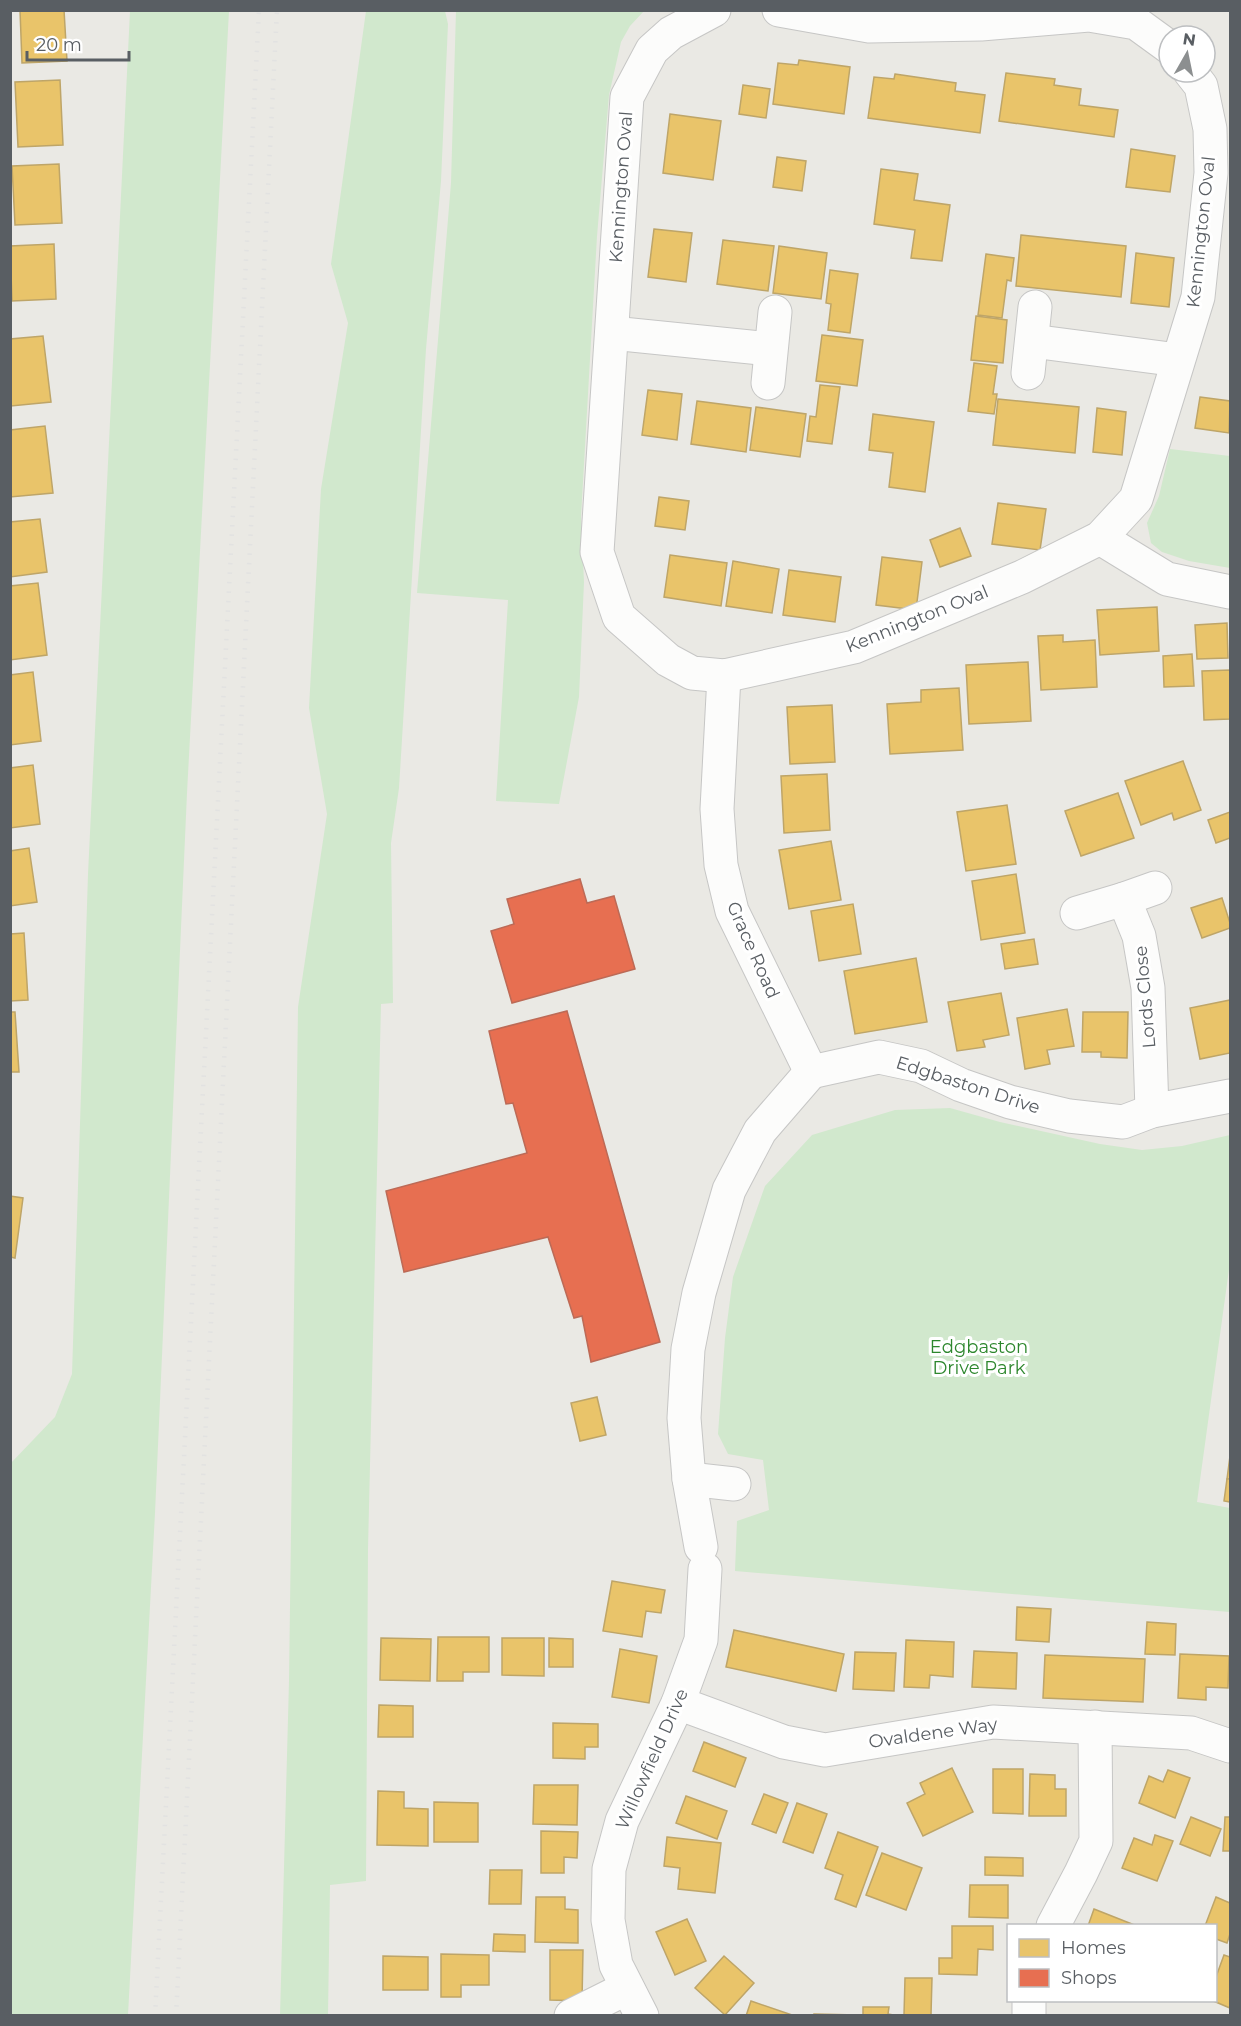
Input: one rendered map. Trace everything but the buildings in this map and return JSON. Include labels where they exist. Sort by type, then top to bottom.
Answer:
[{"type":"street","name":"Kennington Oval","points":[[714,10],[671,33],[652,50],[627,97],[597,552],[618,617],[668,660],[692,673],[724,676],[854,647],[1022,577],[1100,538],[1136,499],[1198,297],[1221,173],[1199,84]]},
{"type":"street","points":[[778,10],[869,26],[981,24],[1089,15],[1137,23],[1157,37]]},
{"type":"street","points":[[1028,373],[1035,307]]},
{"type":"street","points":[[768,383],[775,312]]},
{"type":"street","points":[[612,333],[771,349]]},
{"type":"street","points":[[1032,341],[1178,360]]},
{"type":"street","points":[[1100,538],[1167,579],[1230,592]]},
{"type":"street","name":"Grace Road","points":[[724,676],[717,809],[721,865],[732,911],[811,1072]]},
{"type":"street","points":[[1077,913],[1155,888]]},
{"type":"street","name":"Lords Close","points":[[1124,899],[1139,936],[1148,987],[1152,1111]]},
{"type":"street","name":"Edgbaston Drive","points":[[811,1072],[879,1057],[921,1066],[961,1085],[1010,1102],[1069,1116],[1123,1122],[1152,1111],[1230,1096]]},
{"type":"street","name":"Willowfield Drive","points":[[635,2002],[616,1965],[608,1920],[609,1869],[622,1821],[678,1703],[701,1640],[703,1558],[689,1479],[684,1418],[688,1349],[699,1293],[729,1190],[760,1131],[811,1072]]},
{"type":"street","points":[[689,1479],[734,1484]]},
{"type":"street","name":"Ovaldene Way","points":[[678,1703],[784,1742],[825,1749],[993,1722],[1191,1733],[1230,1746]]},
{"type":"street","points":[[1054,1924],[1096,1841],[1095,1727]]},
{"type":"street","points":[[571,2016],[635,2002]]},
{"type":"green space","points":[[130,11],[229,11],[187,793],[155,1513],[128,2015],[11,2015],[11,1463],[55,1417],[72,1374],[88,874]]},
{"type":"green space","points":[[366,11],[445,11],[448,24],[441,181],[426,349],[399,788],[391,843],[393,1003],[381,1004],[368,1549],[366,1881],[330,1885],[328,2015],[280,2016],[289,1681],[298,1007],[327,814],[309,708],[321,489],[348,323],[331,264]]},
{"type":"green space","points":[[456,11],[644,11],[630,26],[621,42],[609,95],[597,236],[581,517],[584,582],[579,697],[559,804],[496,801],[508,600],[417,593],[451,183]]},
{"type":"green space","points":[[1170,449],[1230,456],[1230,568],[1189,561],[1162,552],[1151,543],[1147,523],[1159,496]]},
{"type":"green space","name":"Edgbaston Drive Park","points":[[950,1108],[1000,1122],[1100,1144],[1142,1150],[1182,1146],[1230,1135],[1230,1262],[1197,1502],[1230,1508],[1230,1612],[735,1571],[737,1521],[769,1510],[763,1460],[728,1454],[718,1434],[725,1338],[733,1277],[765,1186],[812,1135],[895,1110]]},
{"type":"railway","points":[[155,2016],[259,10]]},
{"type":"railway","points":[[176,2016],[277,10]]}]
